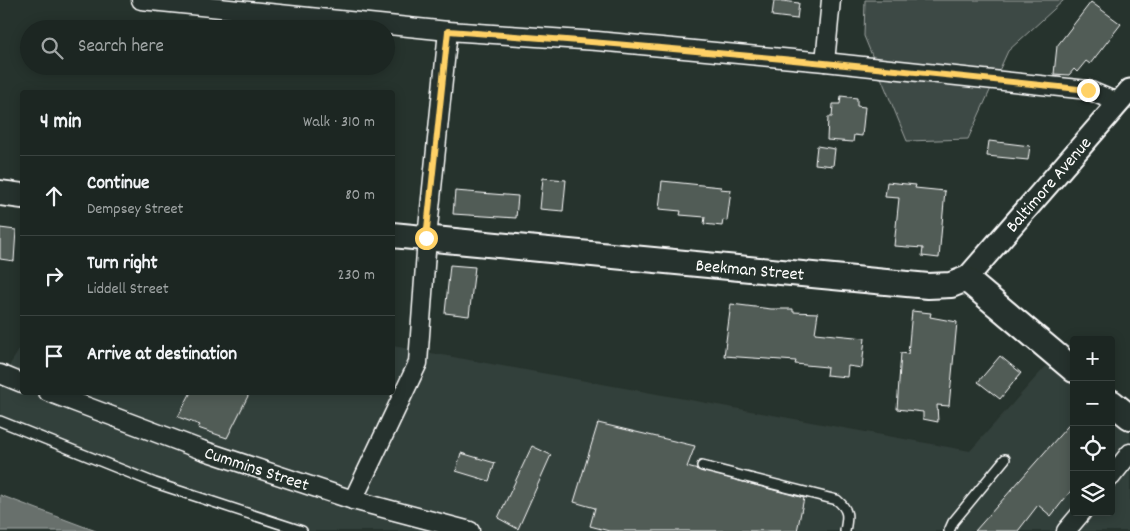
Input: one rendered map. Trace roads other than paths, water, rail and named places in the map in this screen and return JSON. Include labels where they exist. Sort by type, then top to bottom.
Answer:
[{"type":"main road","points":[[0,193],[20,196]]},
{"type":"main road","name":"Beekman Street","points":[[395,235],[928,286],[951,285],[966,279]]},
{"type":"main road","points":[[966,279],[1070,367]]},
{"type":"main road","points":[[1115,405],[1130,417]]},
{"type":"street","points":[[141,0],[339,20]]},
{"type":"street","points":[[825,62],[831,0]]},
{"type":"street","points":[[395,26],[825,62],[1088,90],[1125,96]]},
{"type":"street","points":[[353,500],[418,362],[426,238],[448,31]]},
{"type":"street","name":"Baltimore Avenue","points":[[966,279],[1125,96]]},
{"type":"street","points":[[0,374],[20,382]]},
{"type":"street","name":"Cummins Street","points":[[56,395],[202,450],[353,500],[470,531]]},
{"type":"street","points":[[1115,471],[1130,453]]},
{"type":"street","points":[[1066,531],[1079,516]]},
{"type":"lane","points":[[0,421],[155,482],[302,531]]},
{"type":"lane","points":[[949,531],[953,522],[1005,458]]},
{"type":"lane","points":[[702,466],[837,500],[845,506],[848,515],[845,531]]}]
